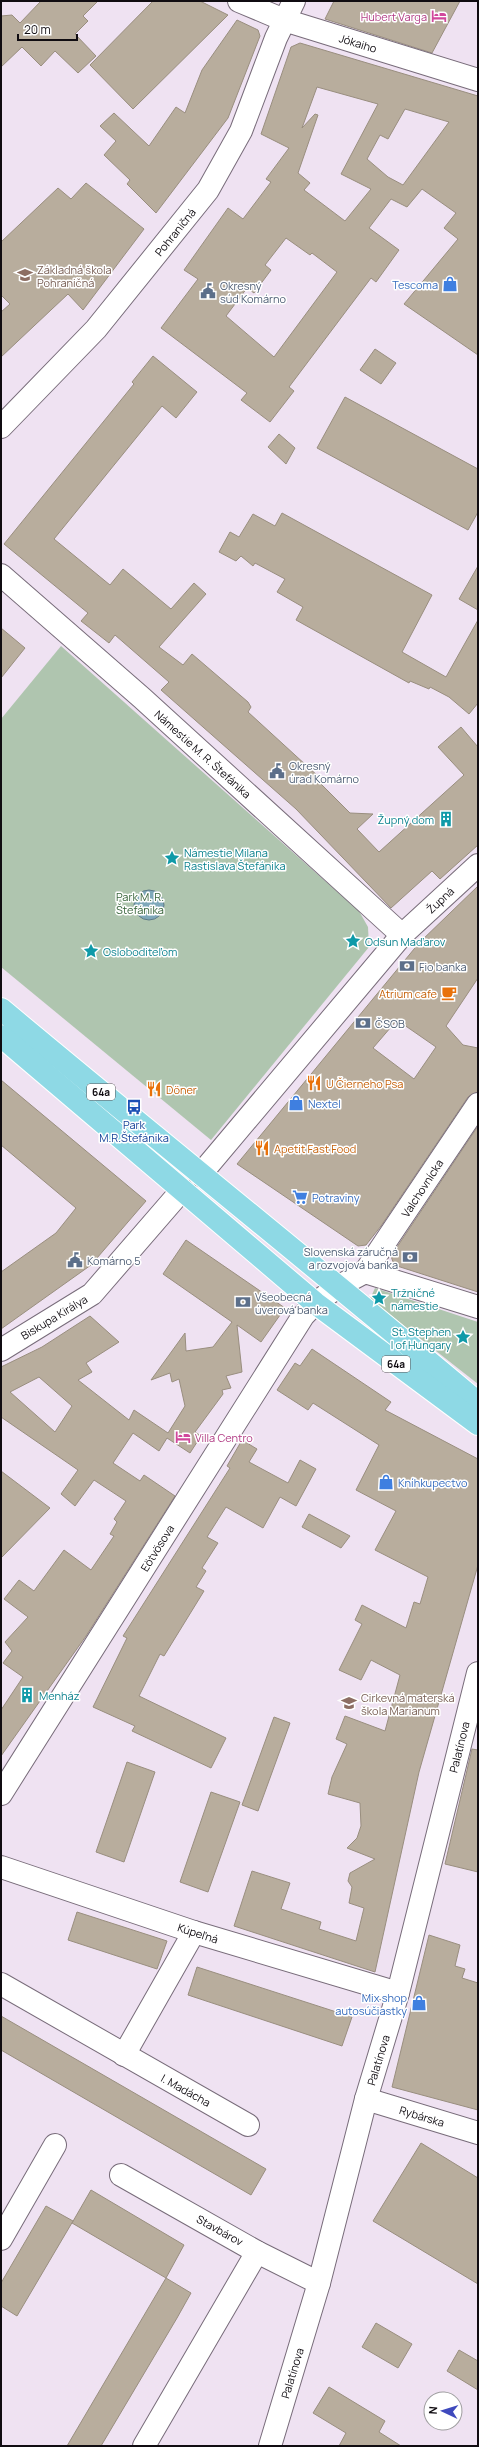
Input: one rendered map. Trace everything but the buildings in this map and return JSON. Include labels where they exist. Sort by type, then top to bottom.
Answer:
[{"type":"main road","name":"64a","points":[[1,1009],[200,1175],[339,1286],[478,1403]]},
{"type":"main road","name":"64a","points":[[1,1036],[315,1303],[478,1424]]},
{"type":"main road","points":[[182,1190],[200,1175]]},
{"type":"street","name":"Jókaiho","points":[[239,1],[284,20],[478,80]]},
{"type":"street","name":"Pohraničná","points":[[1,427],[96,329],[208,190],[241,131],[284,20],[294,1]]},
{"type":"street","name":"Námestie M. R. Štefánika","points":[[1,575],[142,698],[402,935]]},
{"type":"street","name":"Župná","points":[[200,1175],[402,935],[478,865]]},
{"type":"street","name":"Valchovnícka","points":[[365,1272],[478,1104]]},
{"type":"street","name":"Biskupa Királya","points":[[1,1350],[92,1294],[182,1190]]},
{"type":"street","points":[[339,1286],[365,1272],[478,1307]]},
{"type":"street","name":"Eötvösova","points":[[1,1794],[303,1316],[315,1303],[339,1286]]},
{"type":"street","name":"Palatínova","points":[[270,2446],[319,2283],[366,2099],[398,1993],[478,1673]]},
{"type":"street","name":"Kúpeľná","points":[[1,1867],[194,1932],[398,1993]]},
{"type":"street","points":[[124,2055],[194,1932]]},
{"type":"street","name":"I. Madácha","points":[[1,1984],[248,2125]]},
{"type":"street","name":"Rybárska","points":[[366,2099],[478,2133]]},
{"type":"street","points":[[1,2239],[55,2145]]},
{"type":"street","name":"Stavbárov","points":[[121,2175],[257,2252],[319,2283]]},
{"type":"street","points":[[144,2446],[257,2252]]},
{"type":"green space","name":"Park M. R. Štefánika","points":[[61,646],[359,911],[368,927],[369,947],[211,1140],[1,967],[1,719]]},
{"type":"green space","points":[[375,1288],[478,1322],[478,1384],[370,1299]]},
{"type":"water","points":[[149,890],[160,894],[164,905],[160,916],[149,920],[138,916],[134,905],[138,894]]},
{"type":"place","name":"Hubert Varga","points":[[439,16]]},
{"type":"place","name":"Základná škola Pohraničná","points":[[25,275]]},
{"type":"place","name":"Tescoma","points":[[450,284]]},
{"type":"place","name":"Okresný súd Komárno","points":[[208,291]]},
{"type":"place","name":"Okresný úrad Komárno","points":[[277,771]]},
{"type":"place","name":"Župný dom","points":[[446,819]]},
{"type":"place","name":"Námestie Milana Rastislava Štefánika","points":[[172,858]]},
{"type":"place","name":"Odsun Maďarov","points":[[353,941]]},
{"type":"place","name":"Osloboditeľom","points":[[91,951]]},
{"type":"place","name":"Fio banka","points":[[407,966]]},
{"type":"place","name":"Atrium cafe","points":[[449,993]]},
{"type":"place","name":"ČSOB","points":[[363,1023]]},
{"type":"place","name":"U Čierneho Psa","points":[[314,1083]]},
{"type":"place","name":"Döner","points":[[154,1089]]},
{"type":"place","name":"Nextel","points":[[296,1103]]},
{"type":"place","name":"Park M.R.Štefánika","points":[[134,1107]]},
{"type":"place","name":"Apetit Fast Food","points":[[262,1148]]},
{"type":"place","name":"Potraviny","points":[[300,1197]]},
{"type":"place","name":"Slovenská záručná a rozvojová banka","points":[[410,1257]]},
{"type":"place","name":"Komárno 5","points":[[75,1260]]},
{"type":"place","name":"Tržničné námestie","points":[[379,1298]]},
{"type":"place","name":"Všeobecná úverová banka","points":[[243,1302]]},
{"type":"place","name":"St. Stephen I of Hungary","points":[[463,1337]]},
{"type":"place","name":"Villa Centro","points":[[183,1437]]},
{"type":"place","name":"Kníhkupectvo","points":[[386,1482]]},
{"type":"place","name":"Menház","points":[[27,1695]]},
{"type":"place","name":"Cirkevná materská škola Marianum","points":[[349,1703]]},
{"type":"place","name":"Mix shop autosúčiastky","points":[[419,2003]]}]
